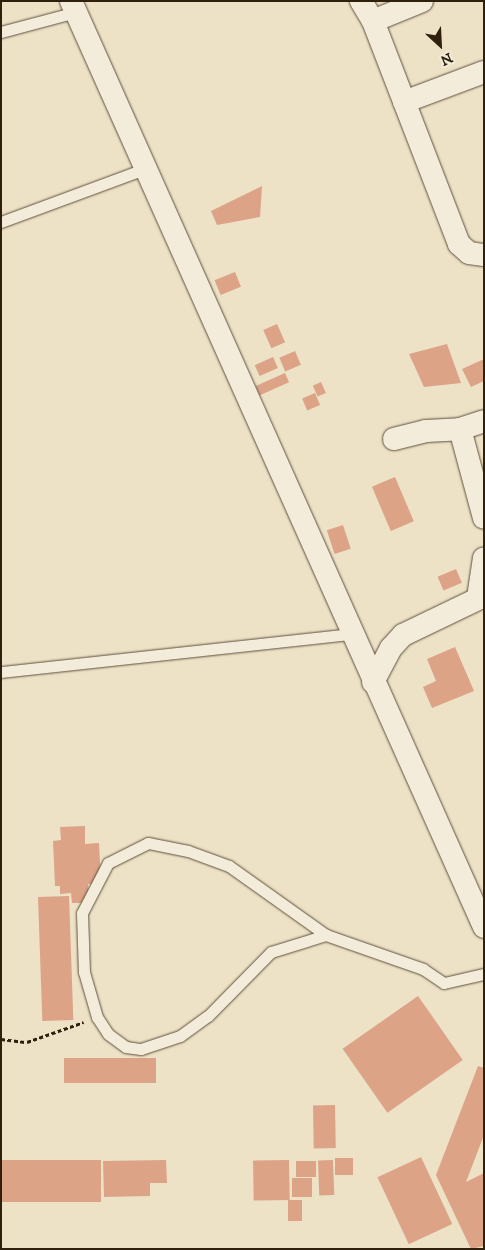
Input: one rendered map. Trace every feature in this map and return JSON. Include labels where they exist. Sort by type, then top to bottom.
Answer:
[{"type":"street","points":[[361,1],[373,21],[459,244],[469,252],[484,255]]},
{"type":"street","points":[[373,21],[422,1]]},
{"type":"street","points":[[73,6],[351,634],[484,927]]},
{"type":"street","points":[[404,102],[484,72]]},
{"type":"street","points":[[394,439],[436,430],[460,429],[484,420]]},
{"type":"street","points":[[460,429],[484,518]]},
{"type":"street","points":[[373,682],[391,648],[403,635],[481,597],[484,558]]},
{"type":"lane","points":[[1,32],[73,6]]},
{"type":"lane","points":[[2,220],[144,169]]},
{"type":"lane","points":[[1,672],[351,634]]},
{"type":"lane","points":[[326,935],[271,952],[208,1016],[159,1045],[141,1049],[126,1047],[108,1034],[97,1017],[84,972],[82,913],[108,863],[148,843],[188,851],[230,866],[326,935],[423,969],[444,983],[484,974]]},
{"type":"path","points":[[1,1039],[27,1042],[97,1017]]},
{"type":"building","points":[[262,186],[260,217],[217,225],[211,211]]},
{"type":"building","points":[[235,272],[241,287],[221,295],[215,280]]},
{"type":"building","points":[[277,324],[285,342],[271,348],[263,330]]},
{"type":"building","points":[[447,344],[461,383],[424,387],[409,354]]},
{"type":"building","points":[[295,351],[301,365],[285,371],[279,358]]},
{"type":"building","points":[[273,357],[278,368],[260,376],[255,365]]},
{"type":"building","points":[[484,359],[484,381],[471,387],[462,369]]},
{"type":"building","points":[[285,373],[289,382],[260,395],[256,386]]},
{"type":"building","points":[[321,382],[326,393],[318,397],[313,386]]},
{"type":"building","points":[[315,393],[320,405],[307,410],[302,398]]},
{"type":"building","points":[[395,477],[414,521],[391,531],[372,487]]},
{"type":"building","points":[[343,525],[351,549],[335,554],[327,530]]},
{"type":"building","points":[[456,569],[462,583],[443,591],[438,577]]},
{"type":"building","points":[[455,647],[474,691],[432,708],[423,687],[436,681],[427,659]]},
{"type":"building","points":[[85,826],[85,844],[99,843],[101,883],[88,884],[89,903],[72,903],[71,893],[60,894],[60,886],[55,886],[53,841],[61,840],[60,827]]},
{"type":"building","points":[[69,896],[73,1020],[42,1021],[38,897]]},
{"type":"building","points":[[418,996],[463,1060],[387,1113],[343,1049]]},
{"type":"building","points":[[64,1058],[156,1058],[156,1083],[64,1083]]},
{"type":"building","points":[[478,1066],[484,1068],[484,1135],[466,1182],[484,1173],[484,1246],[471,1249],[436,1175]]},
{"type":"building","points":[[313,1105],[335,1105],[336,1148],[314,1148]]},
{"type":"building","points":[[421,1157],[452,1224],[409,1244],[377,1177]]},
{"type":"building","points":[[335,1158],[353,1158],[353,1175],[335,1175]]},
{"type":"building","points":[[1,1160],[101,1160],[101,1202],[1,1202]]},
{"type":"building","points":[[166,1160],[167,1183],[150,1183],[150,1196],[104,1197],[103,1161]]},
{"type":"building","points":[[289,1160],[290,1200],[254,1201],[253,1161]]},
{"type":"building","points":[[333,1160],[334,1195],[319,1196],[318,1161]]},
{"type":"building","points":[[296,1161],[316,1161],[316,1177],[296,1177]]},
{"type":"building","points":[[292,1178],[312,1178],[312,1197],[292,1197]]},
{"type":"building","points":[[288,1200],[302,1200],[302,1221],[288,1221]]}]
